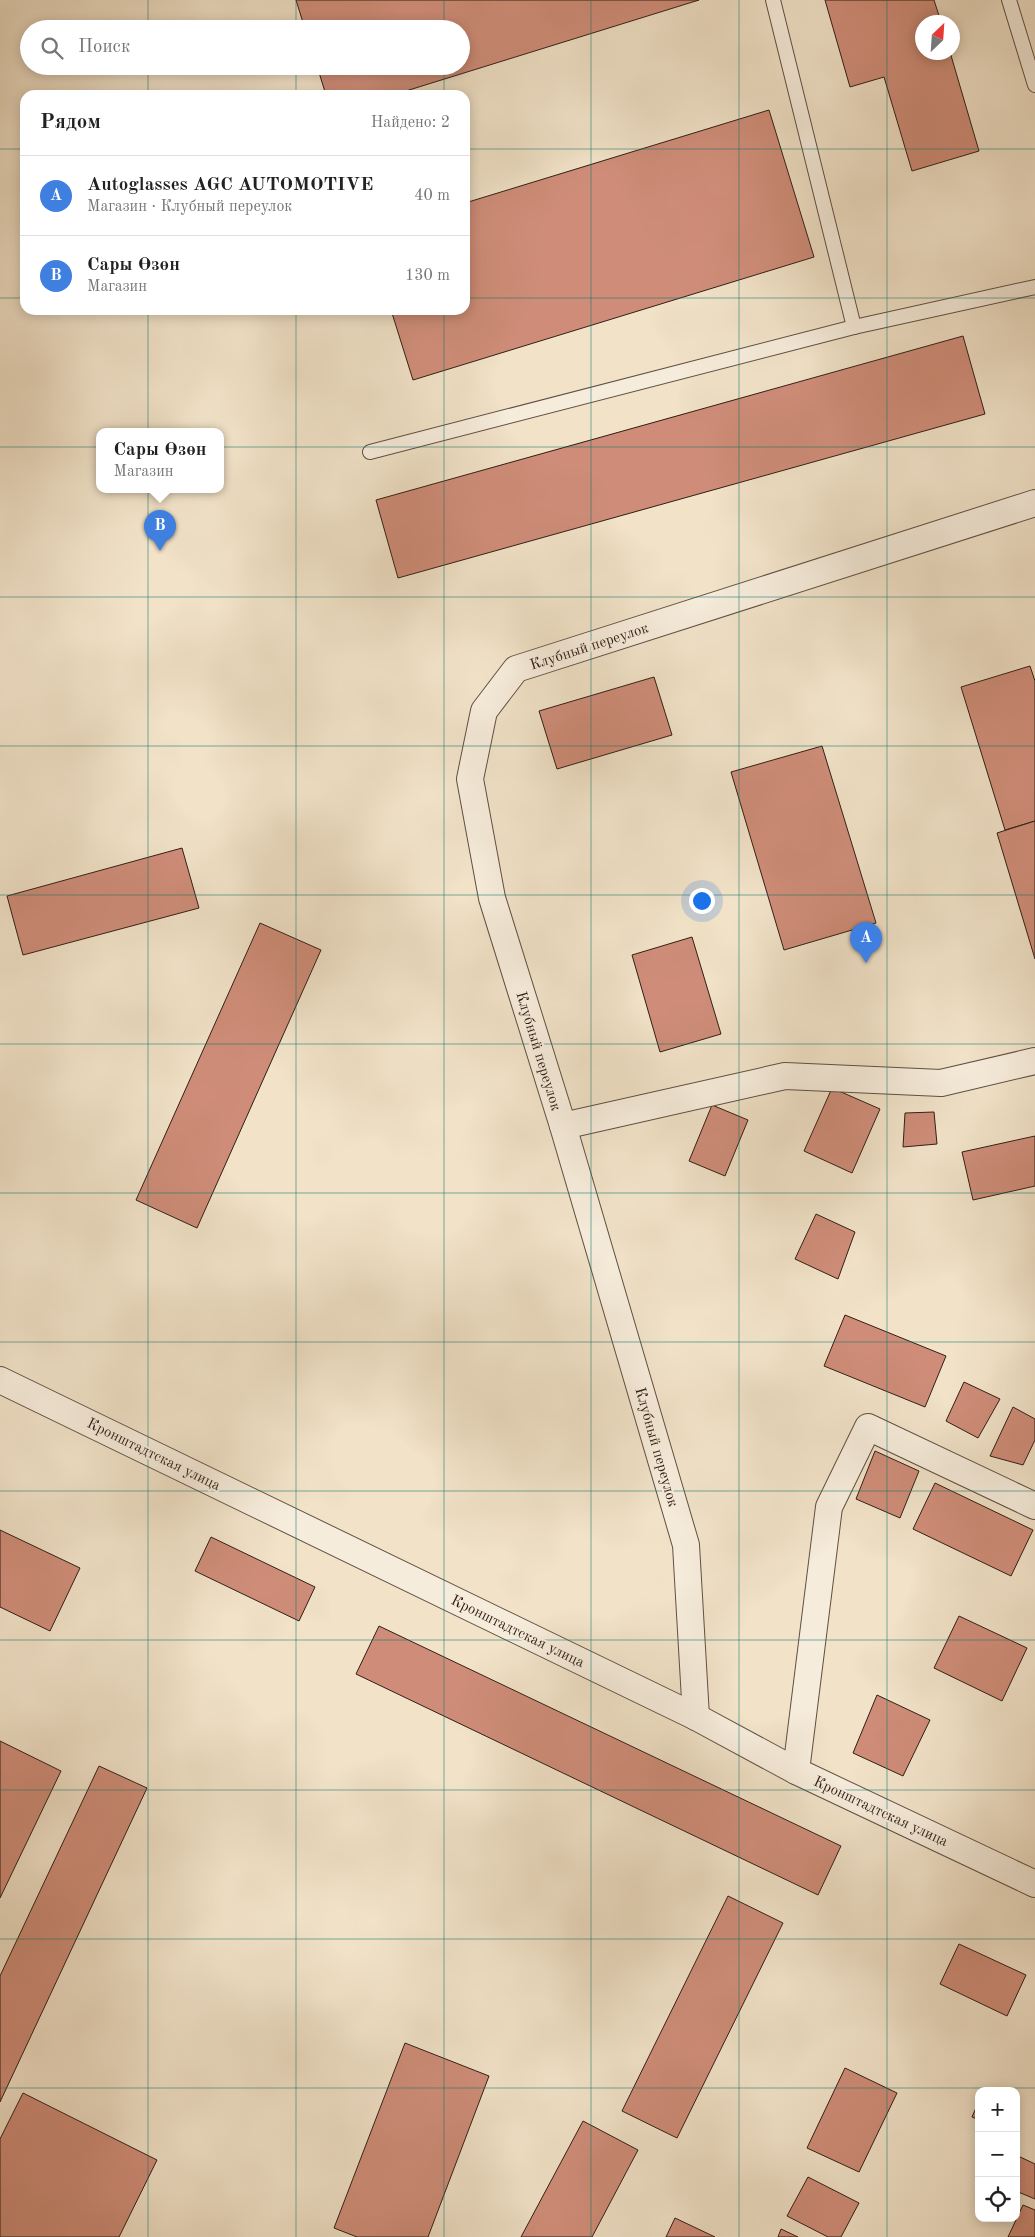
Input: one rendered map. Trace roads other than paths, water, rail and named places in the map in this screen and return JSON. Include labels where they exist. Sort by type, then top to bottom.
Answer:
[{"type":"street","name":"Клубный переулок","points":[[696,1718],[686,1545],[562,1126],[492,898],[470,779],[484,711],[516,669],[1035,503]]},
{"type":"street","name":"Клубный переулок","points":[[562,1126],[785,1076],[940,1084],[1035,1062]]},
{"type":"street","name":"Кронштадтская улица","points":[[0,1380],[696,1718],[796,1771],[1035,1884]]},
{"type":"street","points":[[796,1771],[829,1507],[868,1427],[1035,1506]]},
{"type":"lane","points":[[773,0],[854,326]]},
{"type":"lane","points":[[1009,0],[1035,85]]},
{"type":"lane","points":[[370,452],[854,326],[1035,287]]},
{"type":"place","name":"Сары Өзөн","points":[[160,551]]},
{"type":"place","name":"Autoglasses AGC AUTOMOTIVE","points":[[866,963]]}]
